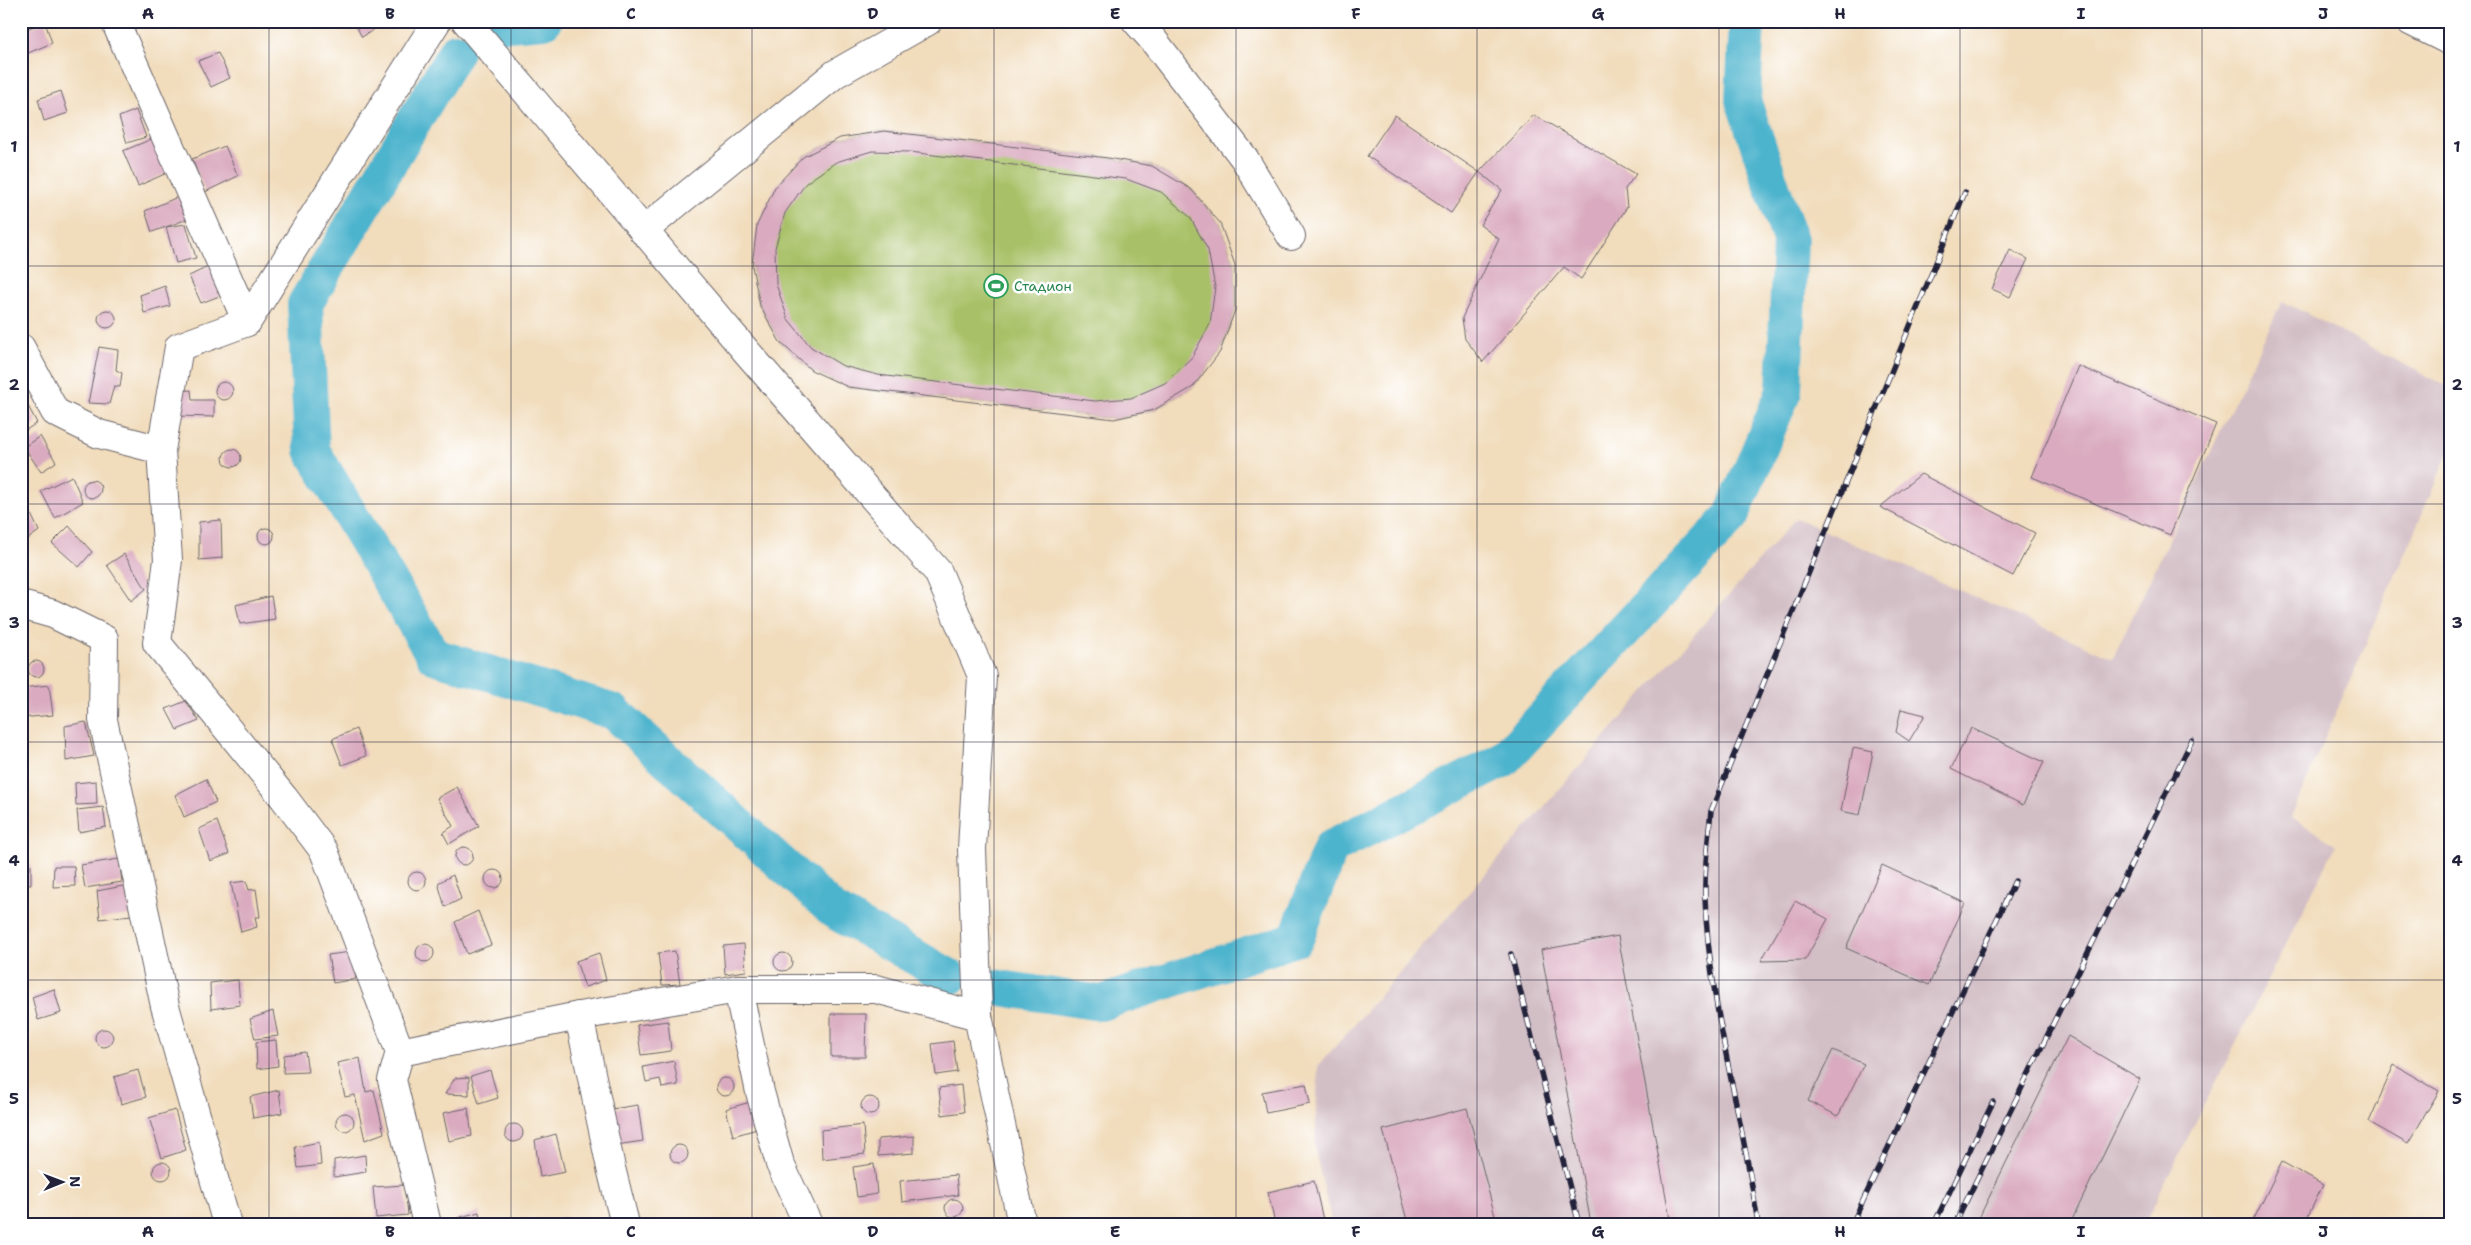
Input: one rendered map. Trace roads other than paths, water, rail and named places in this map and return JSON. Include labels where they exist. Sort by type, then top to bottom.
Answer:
[{"type":"street","points":[[115,21],[247,322]]},
{"type":"street","points":[[427,1224],[392,1080],[400,1052],[324,851],[284,798],[158,642],[168,560],[161,450],[180,347],[247,322],[437,21]]},
{"type":"street","points":[[466,21],[643,232],[938,572],[982,676],[972,849],[978,1016],[1022,1224]]},
{"type":"street","points":[[643,232],[835,74],[928,21]]},
{"type":"street","points":[[1136,21],[1154,41],[1244,158],[1291,236]]},
{"type":"street","points":[[2410,21],[2450,41]]},
{"type":"street","points":[[21,348],[55,412],[99,434],[161,450]]},
{"type":"street","points":[[21,605],[54,614],[104,639],[103,720],[166,1006],[227,1224]]},
{"type":"street","points":[[400,1052],[579,1016],[738,990],[876,989],[978,1016]]},
{"type":"street","points":[[738,990],[760,1092],[780,1164],[808,1224]]},
{"type":"street","points":[[579,1016],[611,1168],[625,1224]]},
{"type":"waterway","points":[[483,26],[544,21]]},
{"type":"waterway","points":[[994,987],[1101,1003],[1296,939],[1331,847],[1503,760],[1731,517],[1784,391],[1790,240],[1743,100],[1747,21]]},
{"type":"waterway","points":[[456,51],[305,304],[312,450],[434,656],[614,712],[834,911],[950,977]]},
{"type":"railway","points":[[1758,1224],[1752,1183],[1720,1021],[1708,939],[1705,876],[1711,811],[1965,192]]},
{"type":"railway","points":[[1955,1224],[2192,740]]},
{"type":"railway","points":[[1852,1224],[2015,881]]},
{"type":"railway","points":[[1511,954],[1579,1224]]},
{"type":"railway","points":[[1934,1224],[1993,1102]]},
{"type":"place","name":"Стадион","points":[[996,286]]}]
